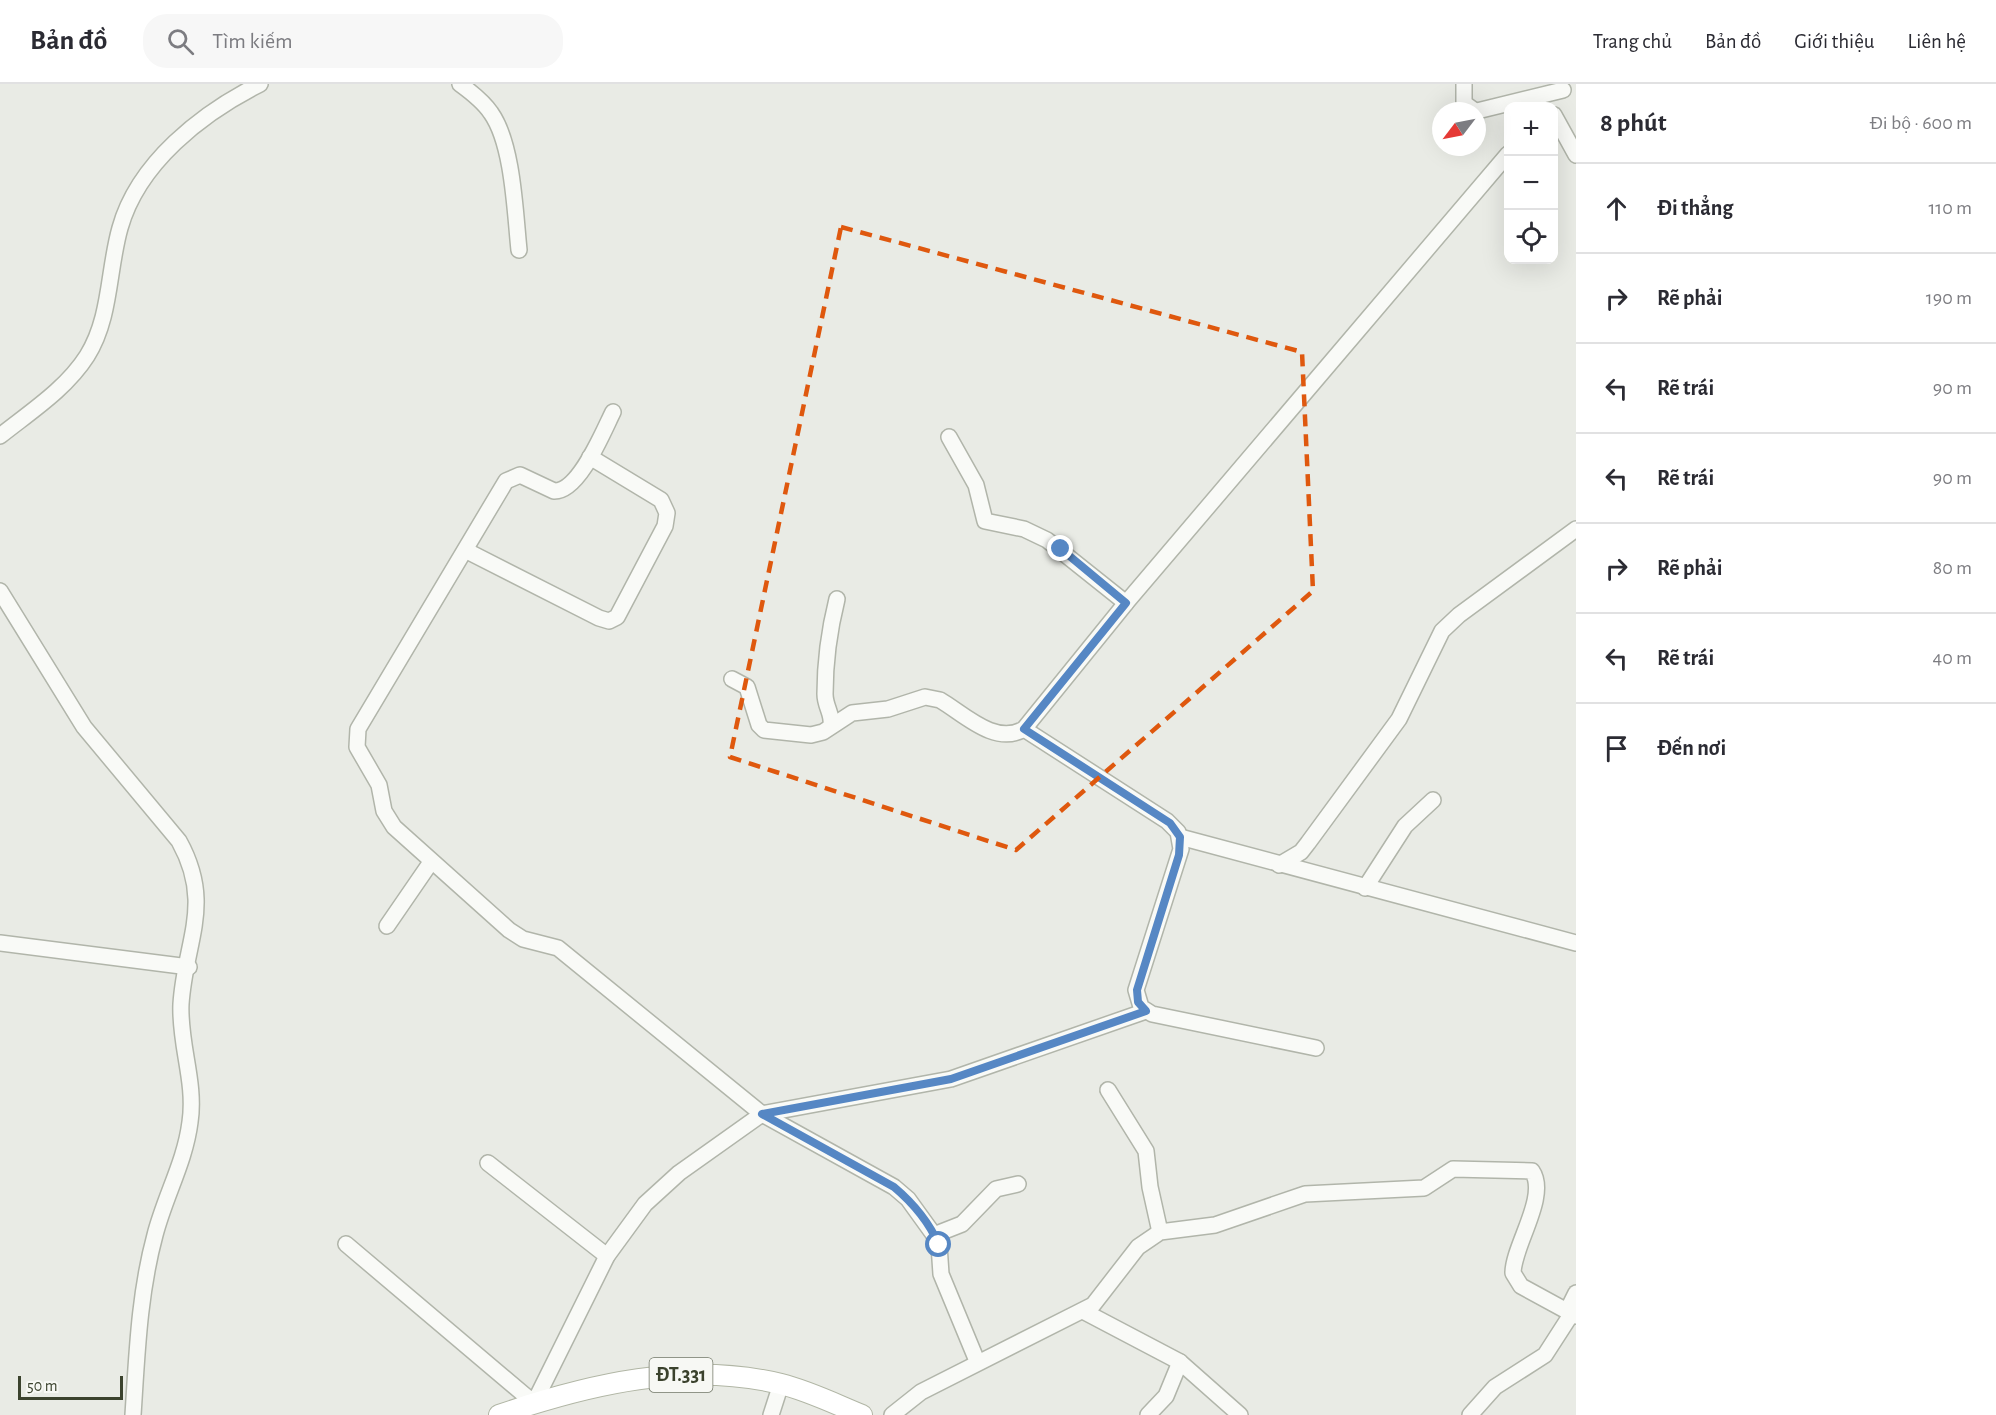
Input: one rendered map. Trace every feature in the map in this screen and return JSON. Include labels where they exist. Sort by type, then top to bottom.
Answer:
[{"type":"main road","name":"ĐT.331","points":[[499,1415],[534,1403],[649,1376],[704,1375],[781,1384],[862,1415]]},
{"type":"street","points":[[0,436],[55,392],[74,374],[88,354],[104,315],[120,227],[132,198],[147,175],[169,149],[197,123],[260,84]]},
{"type":"street","points":[[460,84],[491,112],[500,130],[511,177],[519,250]]},
{"type":"street","points":[[1464,84],[1464,102]]},
{"type":"street","points":[[1486,108],[1565,87]]},
{"type":"street","points":[[1552,102],[1565,87]]},
{"type":"street","points":[[1558,122],[1576,154]]},
{"type":"street","points":[[732,679],[747,687],[759,725],[764,730],[811,735],[852,713],[888,709],[930,697],[940,699],[993,733],[1008,735],[1024,729],[1126,603],[1507,156]]},
{"type":"street","points":[[613,412],[590,457],[574,482],[564,490],[547,489],[520,475],[509,478],[357,735],[357,747],[379,785],[388,819],[431,862],[515,935],[558,948],[762,1114],[894,1187],[908,1199],[934,1234],[939,1245],[941,1274],[977,1360]]},
{"type":"street","points":[[949,437],[976,485],[985,520],[1024,529],[1047,540],[1126,603]]},
{"type":"street","points":[[467,551],[599,618],[609,621],[617,617],[665,526],[667,513],[655,495],[590,457]]},
{"type":"street","points":[[1279,865],[1300,852],[1308,843],[1399,718],[1410,700],[1436,643],[1450,622],[1576,529]]},
{"type":"street","points":[[0,591],[84,727],[179,841],[187,854],[195,883],[197,907],[181,1012],[191,1090],[191,1119],[183,1157],[155,1233],[142,1293],[133,1415]]},
{"type":"street","points":[[831,726],[832,714],[825,696],[828,642],[837,599]]},
{"type":"street","points":[[1024,729],[1170,823],[1180,837],[1576,944]]},
{"type":"street","points":[[1365,888],[1405,826],[1433,800]]},
{"type":"street","points":[[1146,1011],[1138,1002],[1137,990],[1179,855],[1180,837]]},
{"type":"street","points":[[387,926],[431,862]]},
{"type":"street","points":[[0,944],[189,967]]},
{"type":"street","points":[[345,1244],[534,1403],[606,1256],[661,1187],[762,1114],[951,1079],[1146,1011],[1316,1048]]},
{"type":"street","points":[[1108,1090],[1146,1151],[1150,1187],[1160,1232]]},
{"type":"street","points":[[488,1163],[606,1256]]},
{"type":"street","points":[[892,1415],[921,1392],[977,1360],[1083,1311],[1098,1300],[1138,1247],[1160,1232],[1215,1225],[1305,1194],[1424,1188],[1453,1169],[1528,1170],[1534,1174],[1536,1183],[1532,1211],[1512,1273],[1521,1286],[1572,1313]]},
{"type":"street","points":[[934,1234],[962,1224],[996,1189],[1018,1184]]},
{"type":"street","points":[[1470,1415],[1495,1388],[1545,1355],[1572,1313],[1576,1293]]},
{"type":"street","points":[[1083,1311],[1180,1362],[1240,1415]]},
{"type":"street","points":[[1148,1415],[1166,1396],[1180,1362]]},
{"type":"street","points":[[771,1415],[781,1384]]},
{"type":"highlighted area","points":[[841,227],[1302,352],[1313,591],[1016,850],[730,757]]},
{"type":"route","points":[[939,1245],[929,1225],[908,1199],[894,1187],[762,1114],[951,1079],[1146,1011],[1138,1002],[1137,990],[1181,849],[1178,832],[1170,823],[1024,729],[1126,603],[1061,549]]}]
